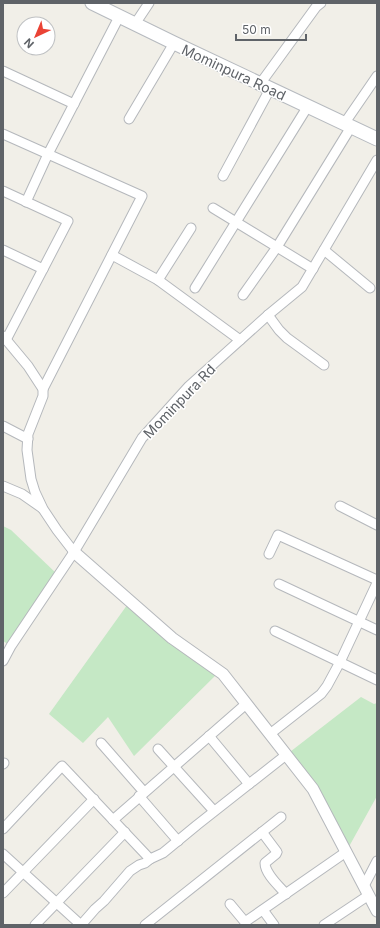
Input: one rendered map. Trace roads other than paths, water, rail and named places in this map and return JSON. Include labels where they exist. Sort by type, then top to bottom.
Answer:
[{"type":"main road","name":"Mominpura Road","points":[[92,3],[377,139]]},
{"type":"street","points":[[135,24],[149,3]]},
{"type":"street","points":[[223,176],[265,86],[316,7],[322,3]]},
{"type":"street","points":[[26,202],[48,154],[119,16]]},
{"type":"street","points":[[130,119],[174,43]]},
{"type":"street","points":[[3,71],[74,104]]},
{"type":"street","points":[[243,295],[276,247],[377,76]]},
{"type":"street","points":[[195,288],[308,106]]},
{"type":"street","points":[[3,134],[142,196],[43,389],[43,396],[28,434],[27,450],[31,478],[35,492],[43,509],[74,552],[172,638],[222,674],[313,789],[377,911]]},
{"type":"street","name":"Mominpura Rd","points":[[3,661],[7,643],[74,552],[142,438],[189,386],[268,315],[302,287],[377,160]]},
{"type":"street","points":[[3,191],[68,221],[5,338],[28,366],[43,389]]},
{"type":"street","points":[[212,208],[313,269]]},
{"type":"street","points":[[158,280],[190,228]]},
{"type":"street","points":[[3,250],[43,269]]},
{"type":"street","points":[[324,250],[370,288]]},
{"type":"street","points":[[112,255],[158,280],[240,340]]},
{"type":"street","points":[[268,315],[287,338],[324,365]]},
{"type":"street","points":[[3,426],[28,439]]},
{"type":"street","points":[[3,486],[22,494],[43,509]]},
{"type":"street","points":[[340,506],[377,526]]},
{"type":"street","points":[[269,554],[278,535],[377,581],[340,662],[327,686],[321,694],[270,734]]},
{"type":"street","points":[[279,584],[377,630]]},
{"type":"street","points":[[276,631],[377,680]]},
{"type":"street","points":[[113,820],[246,704]]},
{"type":"street","points":[[209,736],[249,784]]},
{"type":"street","points":[[101,743],[178,841]]},
{"type":"street","points":[[158,749],[214,811]]},
{"type":"street","points":[[3,854],[81,925],[130,871],[150,859],[164,853],[214,811],[286,755]]},
{"type":"street","points":[[3,829],[62,766],[150,859]]},
{"type":"street","points":[[3,894],[94,799]]},
{"type":"street","points":[[145,925],[281,816]]},
{"type":"street","points":[[34,925],[125,832]]},
{"type":"street","points":[[262,832],[277,852],[265,863],[265,868],[268,874],[286,894]]},
{"type":"street","points":[[230,904],[246,922],[346,852]]},
{"type":"street","points":[[324,925],[366,891],[377,861]]},
{"type":"street","points":[[263,910],[274,925]]}]
